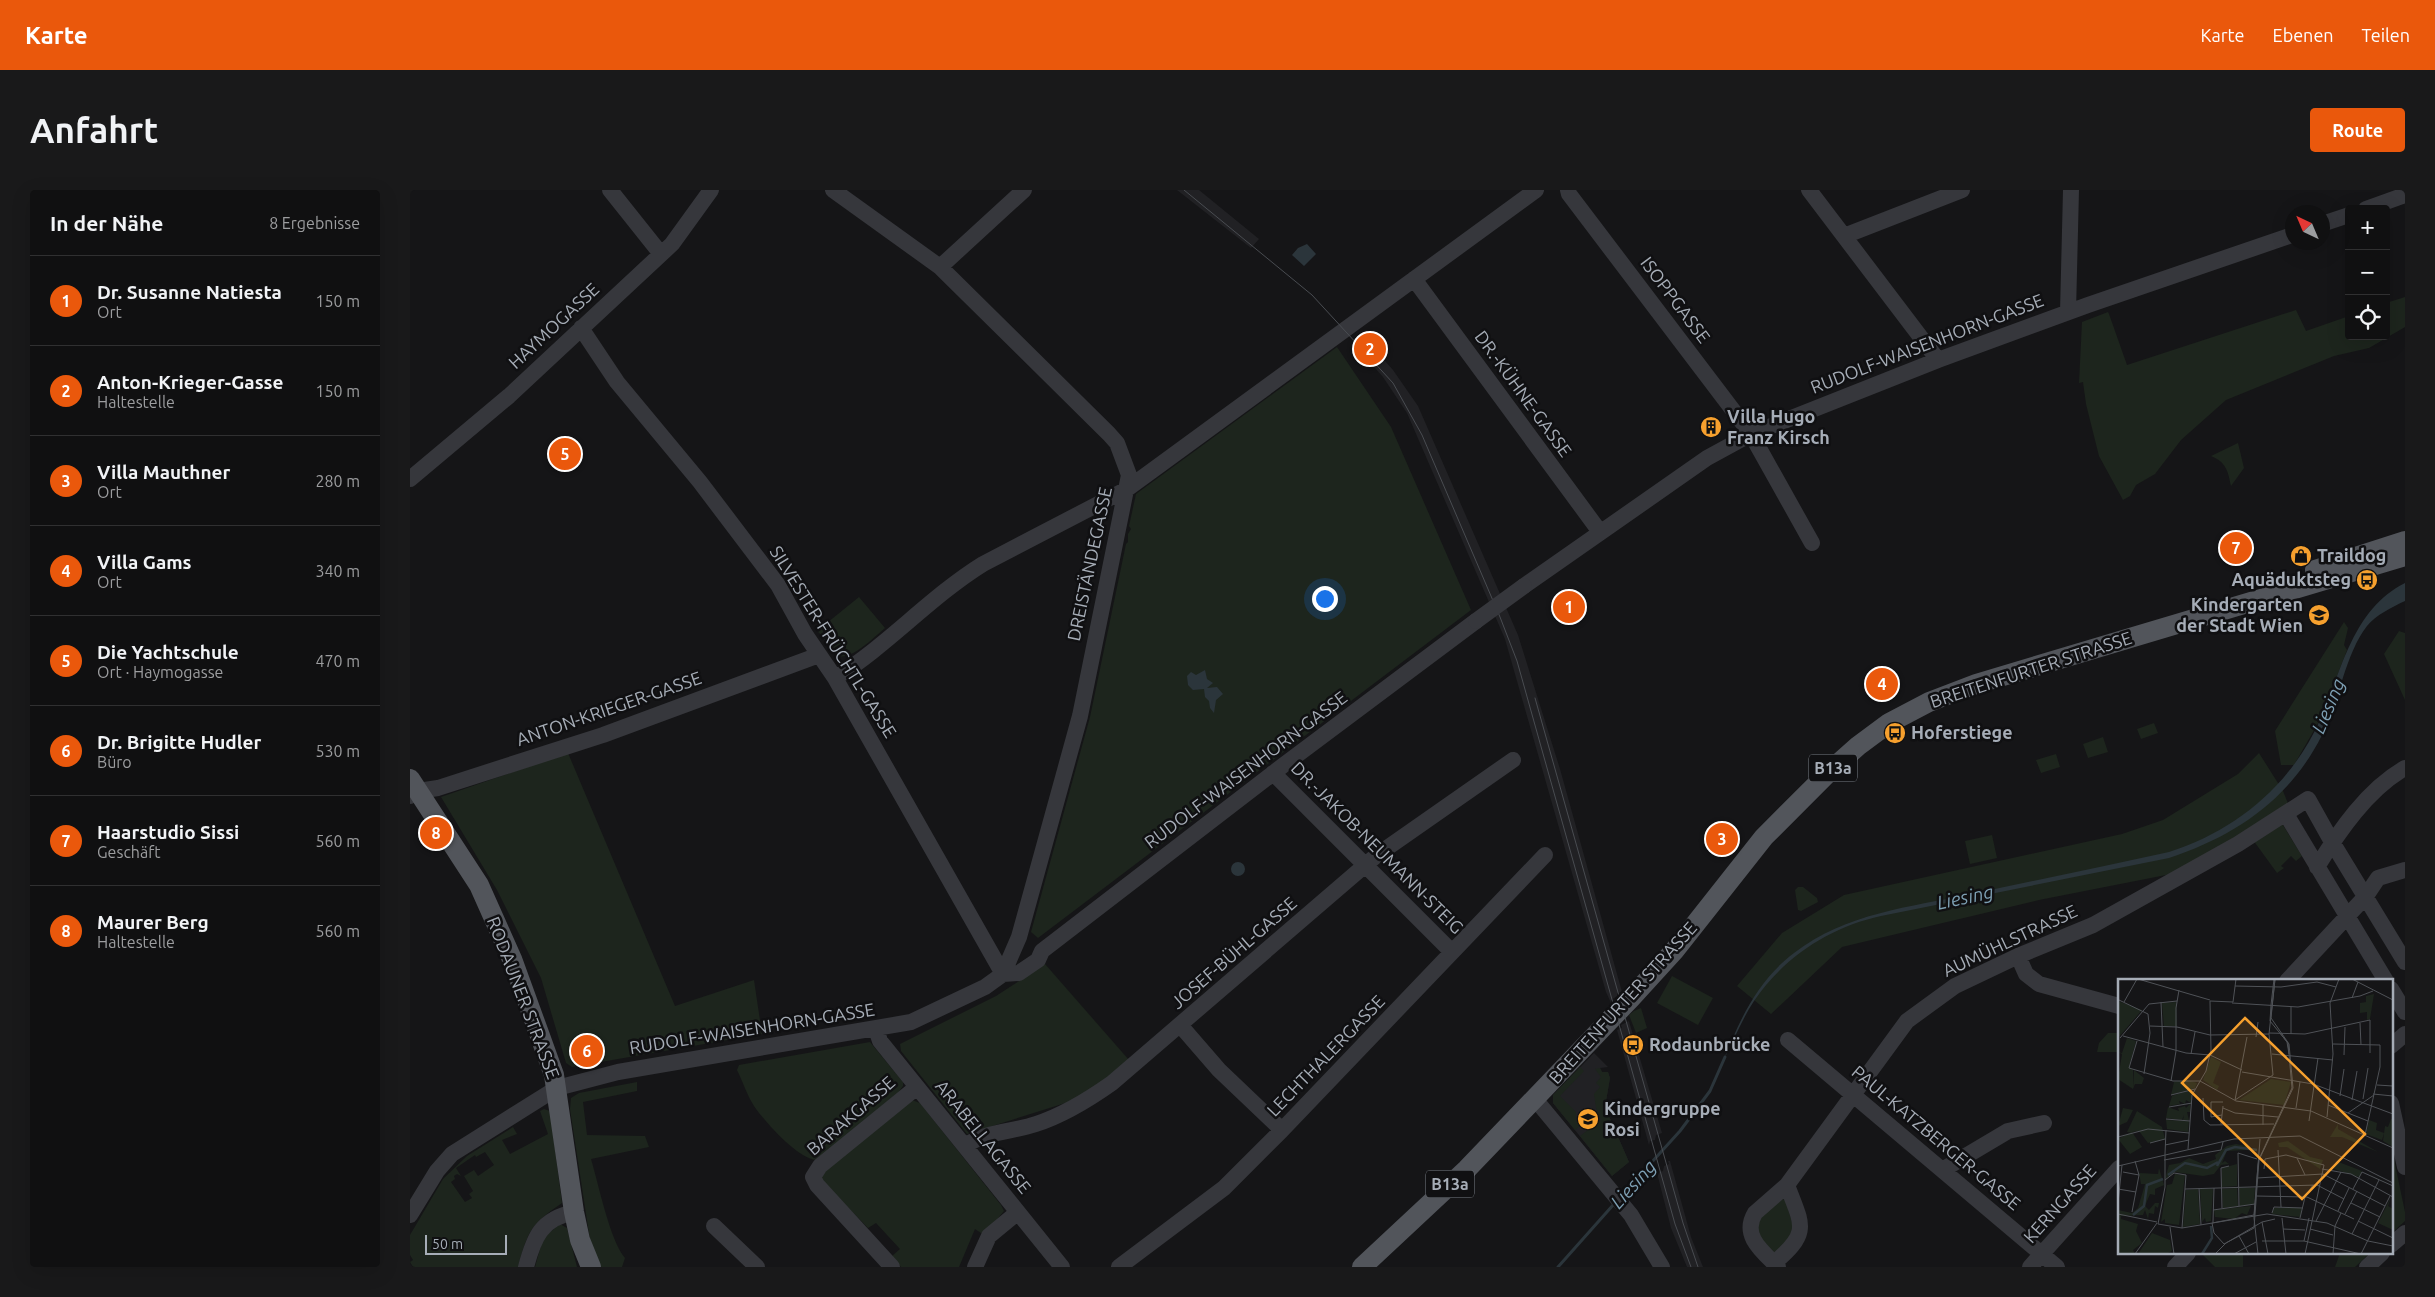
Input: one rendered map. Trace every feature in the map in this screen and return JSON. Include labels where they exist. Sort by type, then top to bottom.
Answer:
[{"type":"main road","name":"BREITENFURTER STRASSE","points":[[2243,604],[2304,574],[2405,541]]},
{"type":"main road","name":"BREITENFURTER STRASSE","points":[[1362,1267],[1467,1169],[1674,951],[1764,837],[1831,770],[1858,746],[1889,723],[1929,702],[1976,684],[2405,556]]},
{"type":"main road","name":"RODAUNER STRASSE","points":[[413,789],[478,885],[512,959],[552,1067],[557,1088],[574,1212],[580,1240],[591,1267]]},
{"type":"street","points":[[610,190],[661,254]]},
{"type":"street","name":"HAYMOGASSE","points":[[410,479],[509,396],[661,254],[686,227],[711,190]]},
{"type":"street","name":"DREISTÄNDEGASSE","points":[[833,190],[940,267],[1113,438],[1125,460],[1129,475],[1080,716],[1019,937],[1003,974]]},
{"type":"street","points":[[940,267],[1024,190]]},
{"type":"street","points":[[835,678],[878,648],[963,576],[982,564],[1127,489],[1536,190]]},
{"type":"street","name":"ISOPPGASSE","points":[[1568,190],[1569,194],[1751,434]]},
{"type":"street","points":[[1809,190],[1938,360]]},
{"type":"street","points":[[1844,236],[1962,190]]},
{"type":"street","points":[[2068,312],[2071,190]]},
{"type":"street","points":[[2377,205],[2405,195]]},
{"type":"street","points":[[2330,221],[2345,216]]},
{"type":"street","name":"RUDOLF-WAISENHORN-GASSE","points":[[410,1215],[437,1171],[452,1154],[470,1140],[557,1088],[618,1072],[911,1022],[985,987],[1003,974],[1018,973],[1038,960],[1042,951],[1273,773],[1476,621],[1707,458],[1751,434],[1938,360],[2068,312],[2285,237]]},
{"type":"street","name":"DR.-KÜHNE-GASSE","points":[[1414,279],[1600,532]]},
{"type":"street","name":"SILVESTER-FRÜCHTL-GASSE","points":[[581,328],[617,382],[700,482],[775,581],[835,678],[1003,974]]},
{"type":"street","points":[[1751,434],[1812,543]]},
{"type":"street","name":"ANTON-KRIEGER-GASSE","points":[[413,789],[438,788],[603,735],[820,656]]},
{"type":"street","name":"JOSEF-BÜHL-GASSE","points":[[966,1146],[978,1138],[1036,1124],[1080,1105],[1112,1083],[1365,866],[1513,760]]},
{"type":"street","points":[[2317,867],[2332,842],[2363,804],[2392,775],[2405,768]]},
{"type":"street","name":"DR.-JAKOB-NEUMANN-STEIG","points":[[1273,773],[1452,952]]},
{"type":"street","name":"AUMÜHLSTRASSE","points":[[1787,1185],[1800,1218],[1801,1230],[1797,1240],[1776,1265],[1753,1240],[1749,1226],[1755,1213],[1787,1185],[1852,1093],[1907,1021],[1955,986],[2018,956],[2093,925],[2238,844],[2308,798],[2332,842]]},
{"type":"street","points":[[2286,814],[2385,979]]},
{"type":"street","points":[[2332,842],[2405,962]]},
{"type":"street","name":"LECHTHALERGASSE","points":[[1119,1267],[1224,1188],[1282,1130],[1545,855]]},
{"type":"street","points":[[2289,979],[2366,896],[2378,878],[2405,870]]},
{"type":"street","points":[[1019,937],[1042,951]]},
{"type":"street","points":[[2018,956],[2026,974],[2039,984],[2118,1006]]},
{"type":"street","points":[[2392,991],[2405,1012]]},
{"type":"street","points":[[1180,1025],[1220,1070],[1282,1130]]},
{"type":"street","name":"ARABELLAGASSE","points":[[876,1029],[880,1041],[1062,1267]]},
{"type":"street","points":[[2392,1045],[2405,1034]]},
{"type":"street","name":"PAUL-KATZBERGER-GASSE","points":[[1788,1040],[1944,1169],[2057,1267]]},
{"type":"street","name":"BARAKGASSE","points":[[892,1267],[816,1185],[813,1177],[820,1166],[916,1087]]},
{"type":"street","points":[[1535,1099],[1631,1215],[1662,1267]]},
{"type":"street","points":[[2392,1108],[2405,1167]]},
{"type":"street","points":[[1944,1169],[2008,1131],[2044,1123]]},
{"type":"street","name":"KERNGASSE","points":[[2030,1267],[2118,1169]]},
{"type":"street","points":[[526,1267],[532,1244],[540,1230],[562,1215],[574,1212]]},
{"type":"street","points":[[975,1267],[989,1236],[1018,1212]]},
{"type":"street","points":[[714,1226],[757,1267]]},
{"type":"street","points":[[2392,1244],[2405,1233]]},
{"type":"street","points":[[2174,1267],[2187,1254]]},
{"type":"street","points":[[2367,1267],[2381,1254]]},
{"type":"shaded area","points":[[1177,190],[1199,190],[1259,239],[1251,248]]},
{"type":"shaded area","points":[[2405,297],[2405,327],[2390,336],[2390,302]]},
{"type":"shaded area","points":[[2296,310],[2306,331],[2345,317],[2345,340],[2383,340],[2369,348],[2334,356],[2226,400],[2181,440],[2155,474],[2136,485],[2130,496],[2123,500],[2099,456],[2086,404],[2083,382],[2079,383],[2082,322],[2108,312],[2127,365]]},
{"type":"shaded area","points":[[1362,335],[1393,370],[1418,406],[1518,635],[1560,769],[1622,992],[1617,993],[1617,996],[1611,1000],[1611,1003],[1606,992],[1505,639],[1407,413],[1383,377],[1353,343]]},
{"type":"shaded area","points":[[1337,347],[1391,427],[1471,610],[1038,938],[1031,932],[1090,717],[1126,544],[1128,542],[1128,534],[1131,529],[1129,526],[1136,494]]},
{"type":"shaded area","points":[[2238,443],[2244,468],[2231,486],[2226,468],[2220,461],[2211,456]]},
{"type":"shaded area","points":[[859,597],[885,628],[854,653],[846,656],[834,654],[817,631]]},
{"type":"shaded area","points":[[2344,622],[2348,628],[2344,645],[2347,650],[2321,718],[2294,765],[2281,765],[2275,731]]},
{"type":"shaded area","points":[[2399,631],[2405,633],[2405,700],[2384,654]]},
{"type":"shaded area","points":[[2154,723],[2158,733],[2141,739],[2137,729]]},
{"type":"shaded area","points":[[2103,737],[2108,752],[2088,758],[2083,744]]},
{"type":"shaded area","points":[[568,753],[675,1006],[754,980],[762,1034],[572,1067],[566,1063],[541,978],[497,890],[441,797]]},
{"type":"shaded area","points":[[2259,753],[2283,791],[2291,811],[2171,874],[2039,900],[1842,947],[1771,1014],[1737,986],[1782,933],[1844,895],[2122,834],[2163,820],[2238,774]]},
{"type":"shaded area","points":[[2056,754],[2060,767],[2041,773],[2036,760]]},
{"type":"shaded area","points":[[2281,822],[2302,856],[2296,861],[2291,856],[2281,866],[2284,868],[2277,873],[2253,840]]},
{"type":"shaded area","points":[[1992,835],[1997,858],[1970,864],[1965,841]]},
{"type":"shaded area","points":[[1798,887],[1803,887],[1817,898],[1818,902],[1801,911],[1798,910],[1795,890]]},
{"type":"shaded area","points":[[1045,964],[1129,1060],[1103,1082],[1075,1100],[967,1134],[901,1051],[900,1044],[996,996]]},
{"type":"shaded area","points":[[1672,976],[1713,998],[1698,1025],[1657,1003]]},
{"type":"shaded area","points":[[1641,1008],[1647,1028],[1636,1033],[1629,1015]]},
{"type":"shaded area","points":[[1629,1021],[1662,1133],[1656,1135],[1655,1140],[1650,1141],[1649,1145],[1617,1030],[1622,1028],[1621,1025]]},
{"type":"shaded area","points":[[2108,1033],[2118,1033],[2118,1052],[2097,1052],[2099,1043]]},
{"type":"shaded area","points":[[870,1042],[903,1082],[903,1086],[898,1093],[816,1160],[800,1153],[765,1121],[752,1102],[737,1070],[739,1065]]},
{"type":"shaded area","name":"Kindergruppe Rosi","points":[[1594,1053],[1608,1067],[1600,1068],[1602,1072],[1608,1072],[1610,1078],[1605,1107],[1629,1162],[1612,1176],[1553,1103],[1553,1095]]},
{"type":"shaded area","points":[[1580,1067],[1584,1071],[1560,1096],[1576,1112],[1576,1121],[1581,1125],[1575,1130],[1553,1103],[1553,1095]]},
{"type":"shaded area","points":[[1600,1068],[1602,1072],[1608,1072],[1610,1078],[1605,1107],[1629,1162],[1612,1176],[1580,1136],[1601,1120],[1596,1108],[1594,1094],[1600,1087],[1596,1083],[1601,1077],[1595,1069]]},
{"type":"shaded area","points":[[637,1082],[637,1091],[583,1102],[587,1135],[645,1136],[649,1147],[591,1159],[609,1225],[614,1239],[625,1258],[622,1267],[601,1267],[590,1240],[570,1109],[571,1098],[579,1093]]},
{"type":"shaded area","points":[[912,1100],[920,1103],[1004,1211],[984,1235],[975,1229],[959,1267],[901,1267],[892,1256],[900,1249],[876,1223],[868,1228],[822,1181],[820,1174]]},
{"type":"shaded area","points":[[544,1109],[550,1111],[562,1203],[543,1217],[532,1230],[518,1267],[413,1267],[410,1262],[413,1260],[410,1255],[410,1235],[443,1179],[467,1156],[513,1127],[517,1134],[502,1140],[510,1154],[548,1134],[540,1111]],"holes":[[[485,1152],[494,1165],[478,1176],[474,1170],[464,1176],[473,1191],[469,1194],[472,1198],[465,1202],[451,1182],[457,1174],[461,1176],[456,1168],[475,1155],[476,1157]]]},
{"type":"shaded area","points":[[2392,1150],[2405,1212],[2405,1221],[2392,1233]]},
{"type":"shaded area","points":[[1668,1161],[1670,1161],[1691,1237],[1703,1267],[1687,1267],[1671,1228],[1657,1173],[1663,1171],[1664,1166],[1669,1164]]},
{"type":"shaded area","points":[[1785,1198],[1795,1232],[1777,1253],[1770,1252],[1755,1235],[1760,1214]]},
{"type":"shaded area","points":[[560,1224],[567,1228],[577,1267],[535,1267],[543,1238]]},
{"type":"shaded area","points":[[2202,1254],[2243,1254],[2243,1267],[2215,1267]]},
{"type":"shaded area","points":[[2340,1254],[2369,1254],[2355,1267],[2335,1267]]},
{"type":"water","points":[[1307,244],[1316,254],[1304,266],[1292,255],[1298,248]]},
{"type":"water","name":"Liesing","points":[[2405,583],[2405,601],[2375,618],[2360,637],[2353,650],[2328,722],[2309,758],[2294,778],[2259,812],[2217,838],[2169,858],[1881,916],[1862,921],[1826,936],[1794,958],[1766,985],[1742,1022],[1724,1059],[1744,1015],[1770,975],[1794,953],[1835,929],[1879,913],[2169,852],[2194,843],[2239,817],[2260,802],[2295,764],[2321,718],[2351,642],[2361,624],[2387,594]]},
{"type":"water","points":[[1205,670],[1207,679],[1213,683],[1207,688],[1217,687],[1223,694],[1216,700],[1214,713],[1210,708],[1209,701],[1205,697],[1204,689],[1193,690],[1188,685],[1187,676],[1191,672],[1196,675]]},
{"type":"water","points":[[1235,862],[1241,862],[1245,869],[1241,876],[1235,876],[1231,872],[1231,866]]},
{"type":"waterway","name":"Liesing","points":[[1622,1195],[1680,1131],[1710,1091],[1725,1057]]},
{"type":"waterway","name":"Liesing","points":[[1558,1267],[1614,1204]]},
{"type":"tram line","points":[[1184,190],[1312,295],[1393,383],[1422,435],[1517,661],[1675,1224],[1691,1267]]},
{"type":"tram line","points":[[1535,698],[1683,1223],[1698,1267]]},
{"type":"place","name":"Anton-Krieger-Gasse","points":[[1370,349]]},
{"type":"place","name":"Villa Hugo Franz Kirsch","points":[[1711,427]]},
{"type":"place","name":"Die Yachtschule","points":[[565,454]]},
{"type":"place","name":"Haarstudio Sissi","points":[[2236,548]]},
{"type":"place","name":"Traildog","points":[[2301,556]]},
{"type":"place","name":"Aquäduktsteg","points":[[2367,580]]},
{"type":"place","name":"Dr. Susanne Natiesta","points":[[1569,607]]},
{"type":"place","name":"Kindergarten der Stadt Wien","points":[[2319,615]]},
{"type":"place","name":"Villa Gams","points":[[1882,684]]},
{"type":"place","name":"Hoferstiege","points":[[1895,733]]},
{"type":"place","name":"Maurer Berg","points":[[436,833]]},
{"type":"place","name":"Villa Mauthner","points":[[1722,839]]},
{"type":"place","name":"Rodaunbrücke","points":[[1633,1045]]},
{"type":"place","name":"Dr. Brigitte Hudler","points":[[587,1051]]},
{"type":"place","name":"Kindergruppe Rosi","points":[[1588,1119]]}]
